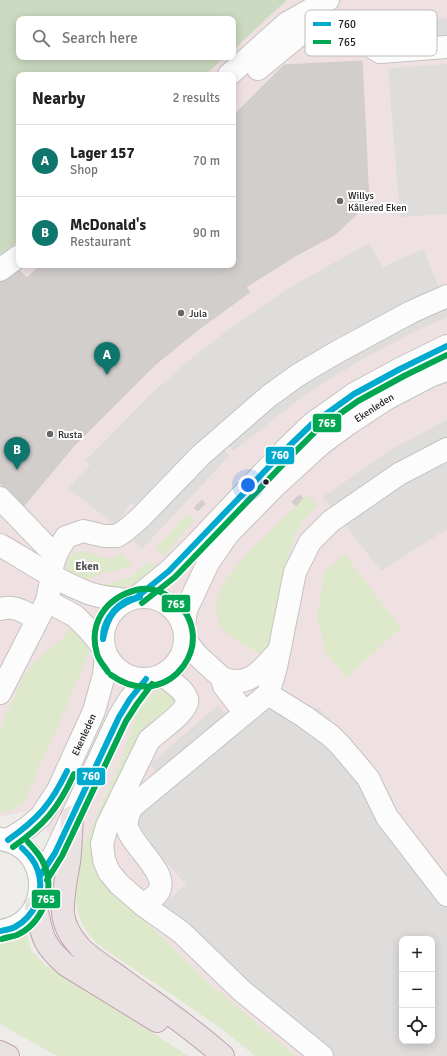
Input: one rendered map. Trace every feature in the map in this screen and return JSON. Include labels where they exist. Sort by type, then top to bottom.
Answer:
[{"type":"highway","points":[[72,817],[63,914],[71,935],[79,947],[179,1020],[208,1042],[223,1056]]},
{"type":"highway","points":[[36,906],[45,943],[53,954],[66,965],[126,1001],[207,1056]]},
{"type":"highway","points":[[0,1052],[8,1056]]},
{"type":"street","points":[[232,72],[287,23],[305,16]]},
{"type":"street","points":[[258,69],[305,31]]},
{"type":"street","points":[[437,48],[447,47]]},
{"type":"street","points":[[0,270],[16,258]]},
{"type":"street","points":[[0,693],[42,610],[52,576],[52,567],[56,554],[66,537],[83,531],[104,536],[116,536],[126,530],[201,455],[275,392],[298,375],[362,338],[447,296]]},
{"type":"street","name":"Ekenleden","points":[[132,599],[169,571],[312,424],[354,394],[447,346]]},
{"type":"street","name":"Ekenleden","points":[[184,633],[186,610],[208,563],[228,534],[289,473],[321,444],[386,399],[432,375],[447,370]]},
{"type":"street","points":[[143,905],[156,895],[160,889],[160,878],[158,873],[130,835],[127,826],[129,813],[133,806],[268,694],[272,685],[295,572],[310,542],[331,521],[399,474],[447,449]]},
{"type":"street","points":[[0,498],[46,546],[56,554]]},
{"type":"street","points":[[3,543],[52,576],[86,593],[104,597],[132,599],[151,597],[165,603],[177,613],[184,633],[197,655],[222,678],[227,680],[242,680],[251,678],[259,673],[278,652]]},
{"type":"street","points":[[104,651],[102,636],[105,624],[110,614],[118,606],[132,599]]},
{"type":"street","points":[[0,609],[9,607],[42,610],[75,616],[90,631],[112,664],[125,675],[130,677],[154,677],[181,689],[187,699],[187,704],[180,714],[156,732],[149,740],[107,826],[102,844],[104,860],[109,872],[119,884],[143,905],[181,932],[242,990],[322,1056]]},
{"type":"street","points":[[40,876],[55,853],[119,717],[130,699],[154,677],[174,666],[179,660],[182,654],[184,633]]},
{"type":"street","name":"Ekenleden","points":[[4,839],[27,828],[41,816],[58,790],[94,711],[102,681],[104,651]]},
{"type":"street","points":[[222,678],[224,686],[245,713]]},
{"type":"street","points":[[268,694],[305,717],[331,736],[341,746],[368,778],[388,817],[447,895]]},
{"type":"street","name":"Ekenleden","points":[[0,931],[17,926],[27,918],[36,906],[40,894],[40,876],[32,858],[17,844],[4,839]]},
{"type":"shaded area","points":[[287,0],[447,0],[447,1056],[296,1056],[210,984],[112,889],[99,874],[138,710],[121,760],[82,849],[79,864],[28,811],[0,817],[0,257],[16,243],[16,268],[236,268],[236,72],[208,72],[222,60],[236,60],[236,47]]},
{"type":"shaded area","points":[[447,18],[447,44],[437,45],[437,19]]},
{"type":"shaded area","points":[[447,64],[447,214],[400,217],[388,68]]},
{"type":"shaded area","points":[[369,243],[383,267],[423,249],[439,287],[338,337],[269,385],[198,442],[152,489],[137,508],[131,503],[115,525],[68,488],[90,465],[85,461],[153,392],[195,355],[287,289]]},
{"type":"shaded area","points":[[447,304],[447,317],[416,331],[357,362],[304,396],[233,451],[227,442],[294,389],[351,352]]},
{"type":"shaded area","points":[[447,420],[447,529],[381,571],[323,497],[392,449]]},
{"type":"shaded area","points":[[220,447],[230,455],[142,549],[133,540]]},
{"type":"shaded area","points":[[218,705],[226,716],[265,710],[319,708],[380,778],[405,827],[447,878],[447,1056],[334,1056],[272,1004],[161,906],[186,885],[136,827],[134,818],[157,774],[150,764]]},
{"type":"green space","points":[[0,0],[287,0],[236,47],[236,16],[16,16],[16,60],[222,60],[208,72],[16,72],[16,243],[0,257]]},
{"type":"green space","points":[[308,494],[318,505],[304,520],[294,538],[288,557],[269,645],[265,655],[245,646],[226,633],[218,622],[215,601],[226,579],[250,550]]},
{"type":"green space","points":[[187,514],[195,520],[164,556],[157,552],[156,548]]},
{"type":"green space","points":[[81,551],[102,557],[112,558],[123,551],[123,555],[132,564],[120,570],[96,575],[86,582],[70,575],[66,566],[69,556]]},
{"type":"green space","points":[[345,554],[401,628],[346,678],[325,651],[317,616],[324,573]]},
{"type":"green space","points":[[148,562],[155,565],[136,582],[130,585],[117,587],[98,585],[119,581],[132,576]]},
{"type":"green space","points":[[69,630],[81,633],[87,643],[89,654],[24,803],[13,810],[0,813],[0,729],[24,676],[34,662],[63,638]]},
{"type":"green space","points":[[166,688],[176,698],[176,704],[98,835],[112,889],[210,984],[296,1056],[255,1056],[222,1029],[96,943],[86,930],[79,916],[76,887],[82,849],[121,760],[138,710],[154,691]]},
{"type":"green space","points":[[27,935],[31,950],[45,965],[77,982],[188,1056],[57,1056],[0,1024],[0,943],[11,941]]},
{"type":"building","points":[[362,61],[369,202],[336,234],[297,255],[246,287],[250,292],[199,329],[156,364],[73,447],[23,507],[0,483],[0,283],[16,267],[27,278],[38,268],[236,268],[236,113],[284,65]]},
{"type":"building","points":[[299,495],[303,498],[296,506],[292,502]]},
{"type":"building","points":[[202,500],[205,504],[198,511],[194,508]]},
{"type":"transit line","name":"760","points":[[137,597],[169,571],[312,424],[354,394],[447,346]]},
{"type":"transit line","name":"765","points":[[142,603],[175,577],[317,430],[358,401],[447,355]]},
{"type":"transit line","name":"765","points":[[108,672],[97,654],[95,632],[97,622],[102,613],[116,599],[136,590],[153,590],[168,596],[185,612],[192,630],[191,649],[184,666],[171,678],[153,686],[133,685],[111,675]]},
{"type":"transit line","name":"760","points":[[103,639],[104,628],[113,611],[128,600],[140,597]]},
{"type":"transit line","name":"760","points":[[103,639],[105,630],[114,612],[125,603],[140,597]]},
{"type":"transit line","name":"760","points":[[40,876],[55,853],[119,717],[130,699],[146,679]]},
{"type":"transit line","name":"765","points":[[47,880],[62,856],[126,721],[152,684]]},
{"type":"transit line","name":"760","points":[[8,840],[28,825],[43,810],[55,793],[67,771]]},
{"type":"transit line","name":"765","points":[[13,847],[42,823],[56,807],[74,774]]},
{"type":"transit line","name":"765","points":[[2,939],[17,935],[26,930],[39,915],[47,897],[48,877],[44,863],[28,842]]},
{"type":"transit line","name":"760","points":[[0,931],[13,928],[22,922],[28,917],[37,903],[40,887],[37,867],[32,858],[22,848]]},
{"type":"place","name":"Willys Kållered Eken","points":[[340,201]]},
{"type":"place","name":"Jula","points":[[181,313]]},
{"type":"place","name":"Lager 157","points":[[107,375]]},
{"type":"place","name":"Rusta","points":[[50,434]]},
{"type":"place","name":"McDonald's","points":[[17,470]]},
{"type":"district","name":"Eken","points":[[87,566]]}]
